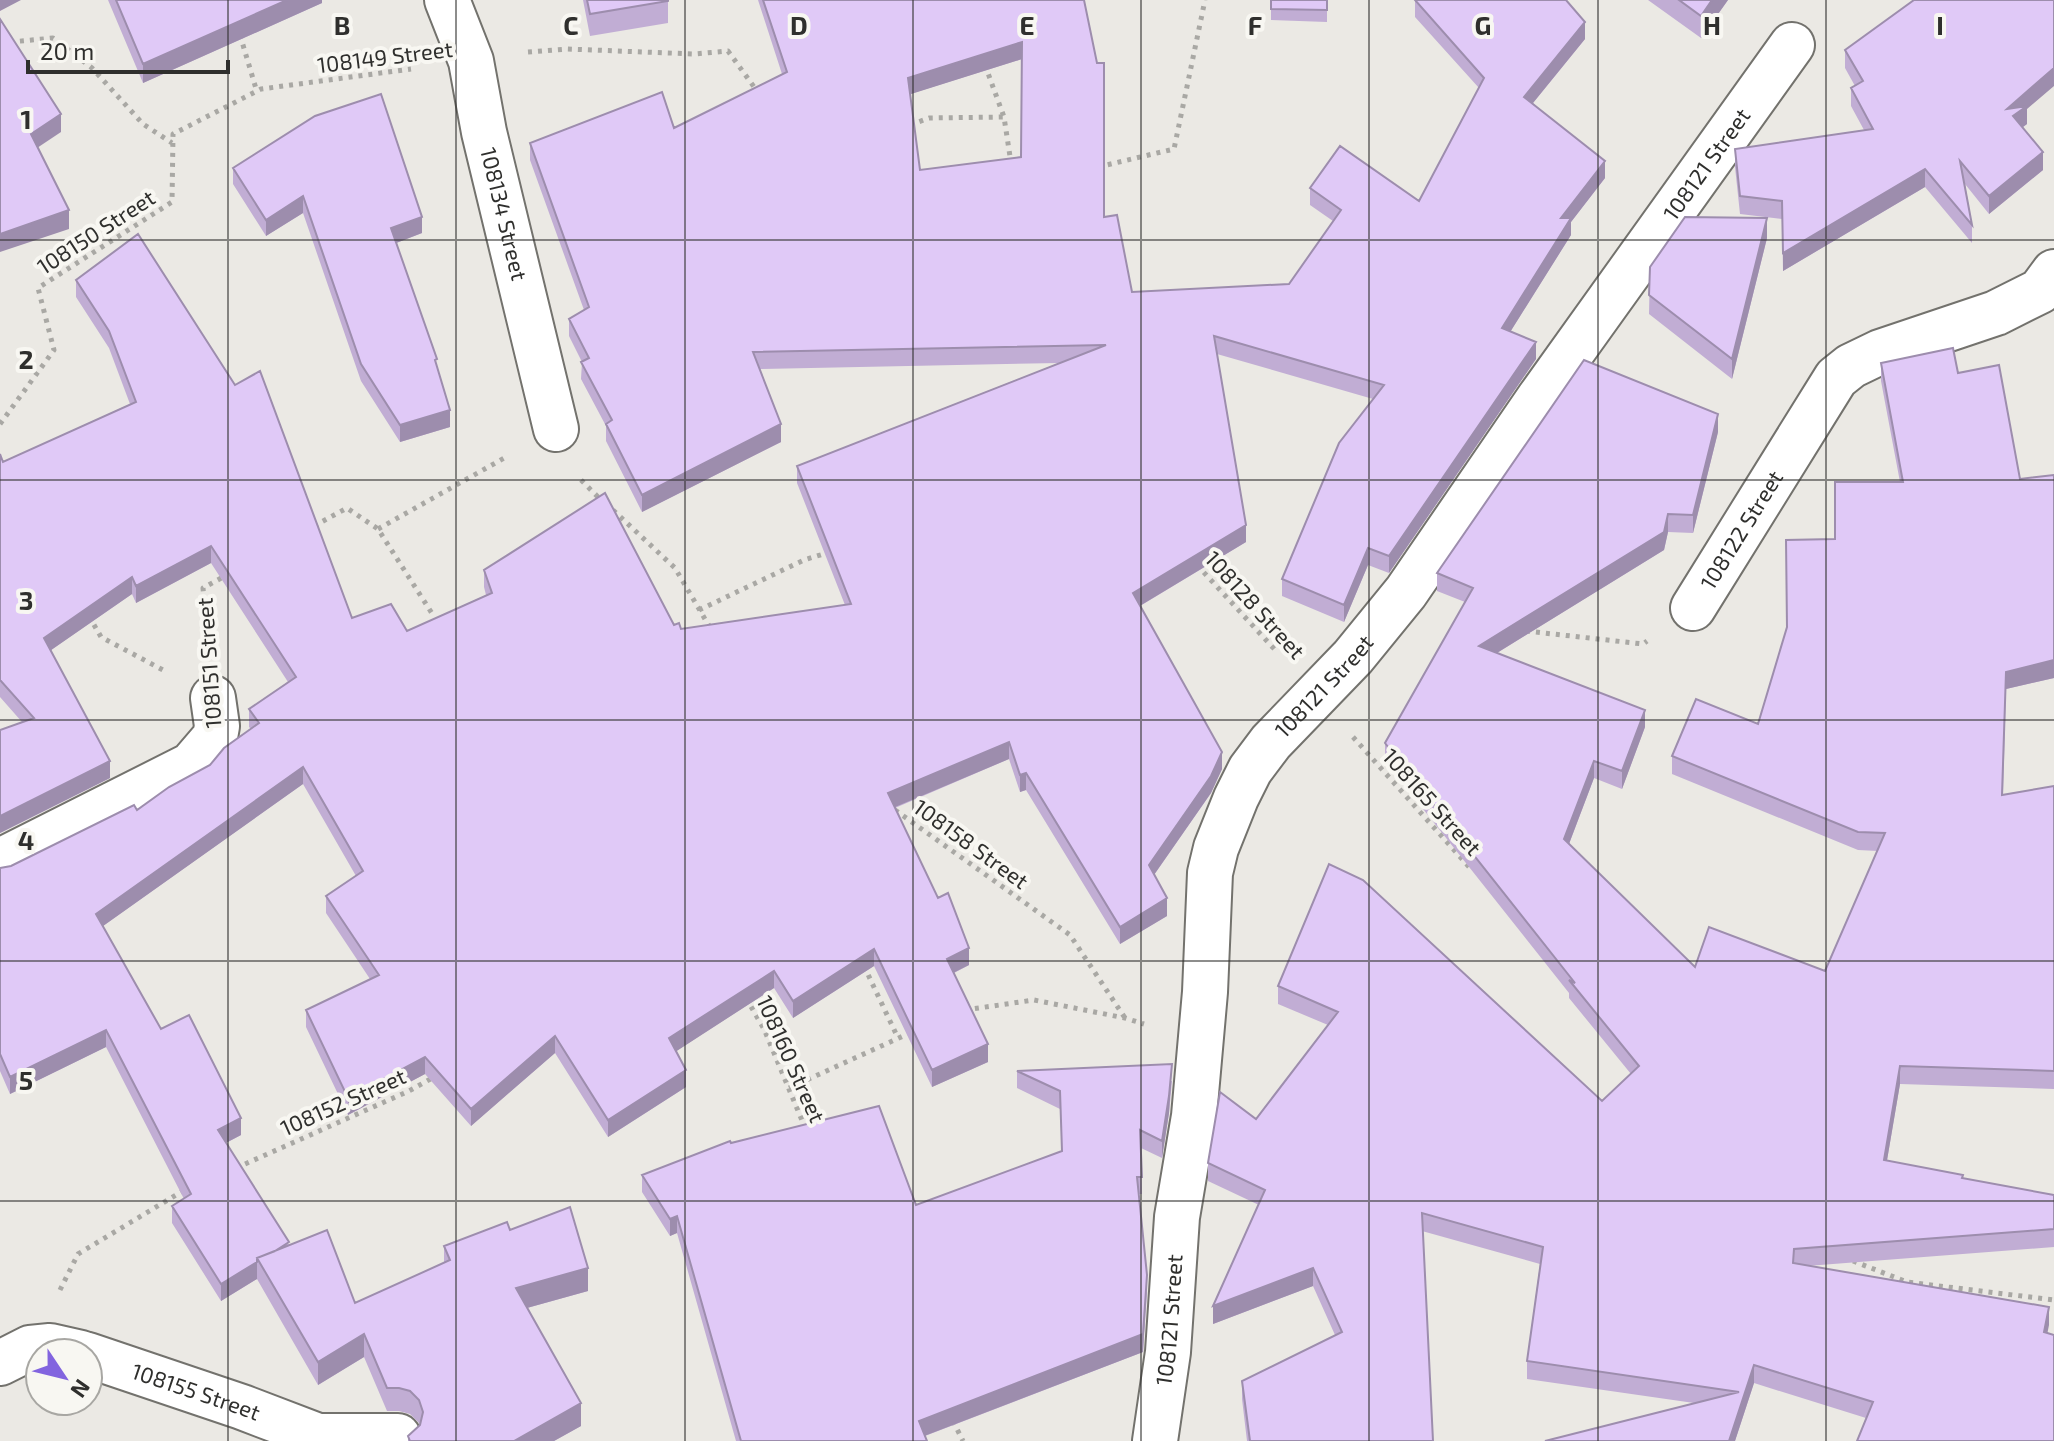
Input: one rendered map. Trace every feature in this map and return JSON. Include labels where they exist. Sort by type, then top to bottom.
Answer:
[{"type":"street","name":"108134 Street","points":[[447,0],[471,61],[484,132],[556,429]]},
{"type":"street","name":"108121 Street","points":[[1155,1441],[1168,1352],[1177,1217],[1194,1116],[1205,992],[1210,873],[1216,848],[1236,798],[1250,770],[1271,742],[1353,657],[1406,592],[1539,398],[1792,45]]},
{"type":"street","name":"108122 Street","points":[[1693,608],[1836,378],[1851,366],[1880,352],[2049,292]]},
{"type":"street","name":"108151 Street","points":[[0,861],[191,765],[215,737],[217,726],[213,698]]},
{"type":"street","name":"108155 Street","points":[[104,1360],[318,1436],[398,1436]]},
{"type":"path","points":[[1087,169],[1174,149],[1205,0]]},
{"type":"path","points":[[239,31],[257,92]]},
{"type":"path","points":[[0,43],[53,38],[92,68],[143,124],[172,143]]},
{"type":"path","name":"108149 Street","points":[[172,143],[173,134],[261,89],[471,61],[495,55],[567,49],[694,54],[728,51],[762,99]]},
{"type":"path","points":[[982,58],[1004,117],[1013,172]]},
{"type":"path","points":[[901,127],[929,118],[1004,117]]},
{"type":"path","name":"108150 Street","points":[[0,424],[54,350],[38,288],[172,202],[172,143]]},
{"type":"path","points":[[378,529],[556,429],[558,459],[675,568],[714,635]]},
{"type":"path","points":[[308,530],[347,508],[378,529],[433,615]]},
{"type":"path","points":[[699,610],[804,560],[831,551]]},
{"type":"path","name":"108128 Street","points":[[1192,559],[1316,696]]},
{"type":"path","name":"108151 Street","points":[[213,698],[203,588],[229,574]]},
{"type":"path","name":"108122 Street","points":[[1525,631],[1643,644],[1693,608]]},
{"type":"path","points":[[86,610],[101,637],[213,698]]},
{"type":"path","name":"108165 Street","points":[[1316,696],[1475,873]]},
{"type":"path","name":"108158 Street","points":[[894,809],[1070,935],[1125,1018],[1034,1000],[958,1011]]},
{"type":"path","points":[[858,954],[898,1038]]},
{"type":"path","name":"108160 Street","points":[[741,988],[764,1029],[806,1131]]},
{"type":"path","points":[[789,1088],[922,1027]]},
{"type":"path","name":"108152 Street","points":[[229,1171],[434,1077]]},
{"type":"path","points":[[15,1356],[78,1254],[187,1189]]},
{"type":"path","points":[[1852,1260],[1907,1282],[2054,1300]]},
{"type":"path","points":[[949,1414],[963,1441]]},
{"type":"building","points":[[116,0],[287,0],[143,64]]},
{"type":"building","points":[[587,0],[668,0],[668,1],[590,14]]},
{"type":"building","points":[[763,0],[1084,0],[1097,63],[1104,63],[1104,217],[1117,215],[1132,292],[1289,284],[1341,210],[1310,188],[1340,146],[1419,201],[1484,78],[1415,0],[1566,0],[1585,22],[1524,97],[1605,161],[1561,218],[1571,218],[1502,328],[1536,342],[1389,556],[1368,548],[1344,605],[1282,579],[1339,443],[1384,385],[1214,336],[1246,525],[1133,593],[1222,752],[1211,776],[1149,865],[1167,898],[1120,927],[1026,773],[1020,775],[1009,742],[888,793],[938,898],[948,893],[969,948],[947,959],[988,1044],[932,1070],[874,949],[793,1001],[774,971],[669,1038],[686,1070],[608,1120],[555,1036],[471,1109],[425,1057],[348,1098],[306,1010],[379,975],[326,896],[363,871],[303,767],[96,914],[161,1029],[189,1015],[241,1118],[218,1130],[289,1242],[257,1258],[257,1262],[221,1284],[172,1206],[191,1194],[106,1030],[10,1077],[0,1054],[0,868],[11,866],[134,805],[137,810],[169,787],[210,765],[224,748],[259,723],[249,709],[296,677],[211,546],[136,586],[132,577],[44,638],[110,761],[0,816],[0,730],[34,718],[0,680],[0,454],[3,462],[136,402],[109,331],[76,280],[138,234],[235,385],[260,371],[352,618],[391,604],[407,631],[492,593],[484,570],[605,493],[674,625],[679,623],[681,629],[851,604],[797,466],[1106,345],[753,352],[781,424],[642,495],[606,424],[612,420],[581,362],[589,358],[569,319],[589,307],[530,143],[662,92],[674,128],[787,72]],"holes":[[[1022,42],[1021,157],[920,170],[908,78]]]},
{"type":"building","points":[[1271,0],[1327,0],[1327,10],[1271,9]]},
{"type":"building","points":[[1679,0],[1712,0],[1701,16]]},
{"type":"building","points":[[1914,0],[2054,0],[2054,68],[2007,109],[2027,106],[2013,116],[2043,152],[1989,196],[1960,161],[1972,225],[1925,169],[1783,253],[1782,201],[1740,196],[1735,149],[1873,129],[1851,88],[1863,81],[1845,50]]},
{"type":"building","points":[[0,19],[61,114],[31,134],[69,210],[0,234]]},
{"type":"building","points":[[381,94],[422,217],[391,228],[437,359],[450,410],[400,425],[361,364],[303,196],[266,220],[233,168],[315,116]]},
{"type":"building","points":[[1685,217],[1767,218],[1732,359],[1649,295],[1650,267]]},
{"type":"building","points":[[1953,348],[1958,373],[1999,365],[2020,479],[2054,475],[2054,660],[2006,672],[2002,795],[2054,786],[2054,1071],[1900,1066],[1884,1160],[2054,1195],[2054,1229],[1794,1249],[1793,1263],[2049,1307],[2044,1332],[2054,1335],[2054,1441],[1857,1441],[1873,1402],[1754,1365],[1729,1441],[1545,1441],[1739,1392],[1527,1361],[1543,1247],[1422,1213],[1433,1441],[1250,1441],[1242,1381],[1342,1332],[1313,1268],[1213,1306],[1265,1190],[1208,1163],[1220,1092],[1256,1119],[1338,1012],[1278,986],[1329,864],[1363,880],[1602,1101],[1639,1066],[1385,743],[1473,588],[1437,573],[1584,360],[1718,414],[1693,515],[1668,514],[1664,532],[1479,646],[1645,710],[1622,771],[1594,761],[1564,839],[1695,967],[1709,927],[1825,971],[1885,833],[1858,832],[1672,756],[1696,699],[1758,724],[1787,627],[1786,540],[1835,539],[1835,482],[1903,482],[1881,363]]},
{"type":"building","points":[[1172,1064],[1162,1141],[1140,1130],[1142,1177],[1137,1177],[1147,1275],[1143,1334],[919,1421],[927,1441],[741,1441],[677,1216],[670,1219],[642,1175],[730,1141],[879,1106],[916,1205],[1062,1151],[1060,1091],[1017,1071]]},
{"type":"building","points":[[570,1207],[588,1268],[516,1288],[581,1403],[514,1441],[410,1441],[408,1436],[420,1425],[423,1412],[419,1400],[410,1391],[387,1388],[364,1334],[318,1362],[257,1258],[327,1230],[355,1303],[450,1260],[444,1246],[507,1222],[510,1230]]}]
